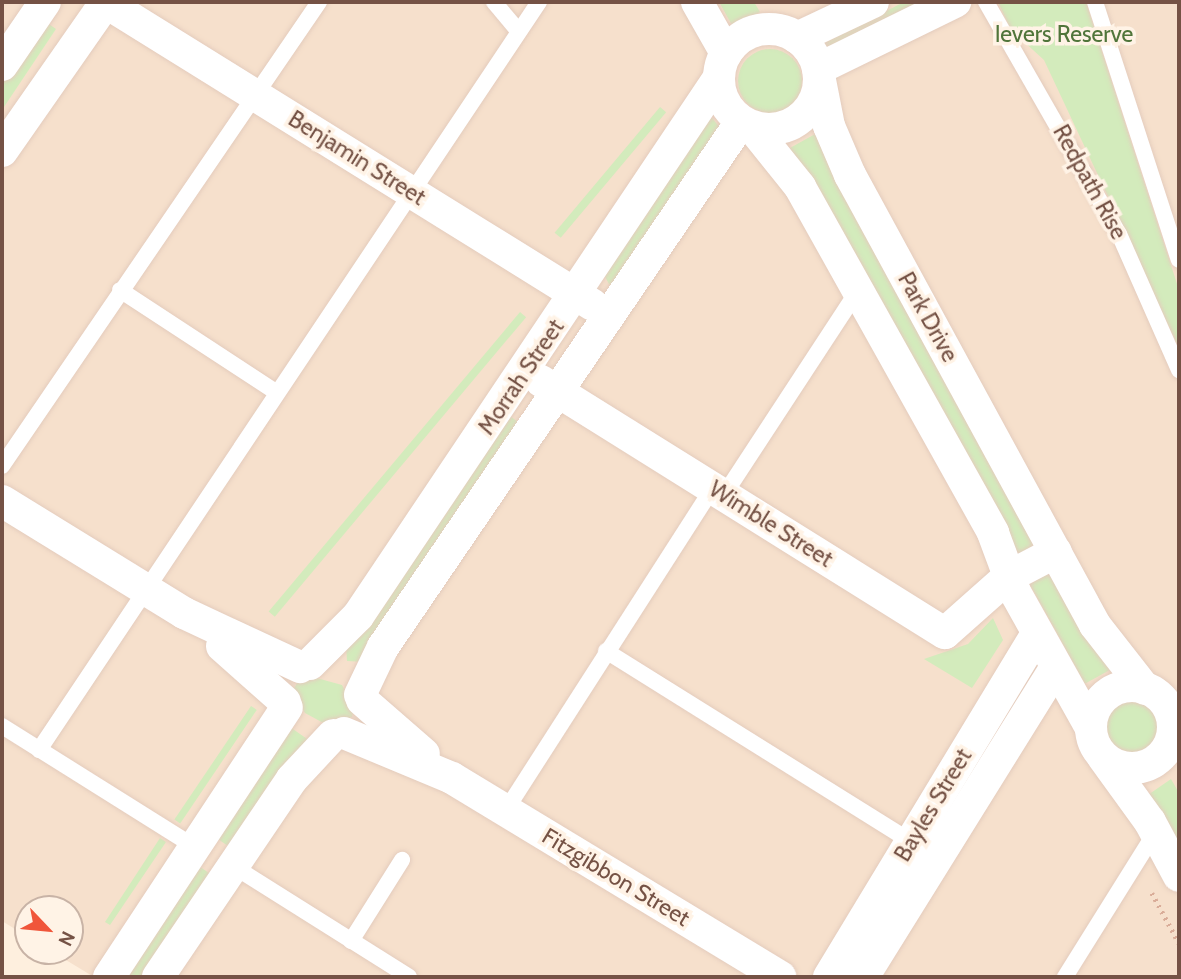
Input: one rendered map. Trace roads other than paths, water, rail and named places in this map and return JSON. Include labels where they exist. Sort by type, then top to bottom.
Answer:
[{"type":"street","points":[[2,65],[45,2]]},
{"type":"street","points":[[2,151],[105,2]]},
{"type":"street","name":"Benjamin Street","points":[[105,2],[608,316]]},
{"type":"street","points":[[697,2],[722,66],[729,111],[747,125],[777,129],[800,119],[815,99],[819,72],[765,2]]},
{"type":"street","points":[[722,66],[750,33],[789,34],[873,2]]},
{"type":"street","points":[[819,72],[955,2]]},
{"type":"street","name":"Morrah Street","points":[[305,666],[358,616],[577,295],[722,66]]},
{"type":"street","name":"Park Drive","points":[[819,72],[829,126],[850,175],[1099,633],[1159,687]]},
{"type":"street","name":"Morrah Street","points":[[361,698],[383,647],[608,316],[747,125]]},
{"type":"street","name":"Park Drive","points":[[747,125],[800,187],[993,533],[1008,577],[1037,634],[1096,741],[1179,876]]},
{"type":"street","name":"Wimble Street","points":[[525,371],[945,633],[1008,577]]},
{"type":"street","points":[[2,501],[184,613],[309,728],[339,734]]},
{"type":"street","points":[[1008,577],[1056,552]]},
{"type":"street","points":[[158,977],[301,766],[360,720],[361,698],[334,670],[305,666],[184,613]]},
{"type":"street","name":"Bayles Street","points":[[829,977],[1037,634]]},
{"type":"street","points":[[109,977],[198,848],[286,705],[285,683],[305,666]]},
{"type":"street","name":"Bayles Street","points":[[863,977],[1056,667]]},
{"type":"street","points":[[1159,687],[1169,710],[1175,744],[1157,759],[1138,767],[1118,766],[1096,741],[1096,707],[1112,691],[1159,687]]},
{"type":"street","name":"Fitzgibbon Street","points":[[361,698],[452,778]]},
{"type":"street","name":"Fitzgibbon Street","points":[[339,734],[452,778],[780,977]]},
{"type":"street","points":[[198,848],[232,867]]},
{"type":"lane","points":[[2,466],[319,2]]},
{"type":"lane","points":[[494,2],[518,31]]},
{"type":"lane","points":[[39,750],[144,587],[539,2]]},
{"type":"lane","name":"Redpath Rise","points":[[986,2],[1119,234],[1179,370]]},
{"type":"lane","points":[[1095,2],[1179,260]]},
{"type":"lane","points":[[120,290],[276,392]]},
{"type":"lane","points":[[506,810],[606,651],[858,290]]},
{"type":"lane","points":[[606,651],[938,859]]},
{"type":"lane","points":[[2,726],[198,848]]},
{"type":"lane","points":[[1065,977],[1155,833]]},
{"type":"lane","points":[[351,941],[402,860]]},
{"type":"lane","points":[[232,867],[409,977]]},
{"type":"park label","name":"Ievers Reserve","points":[[1064,34]]}]
